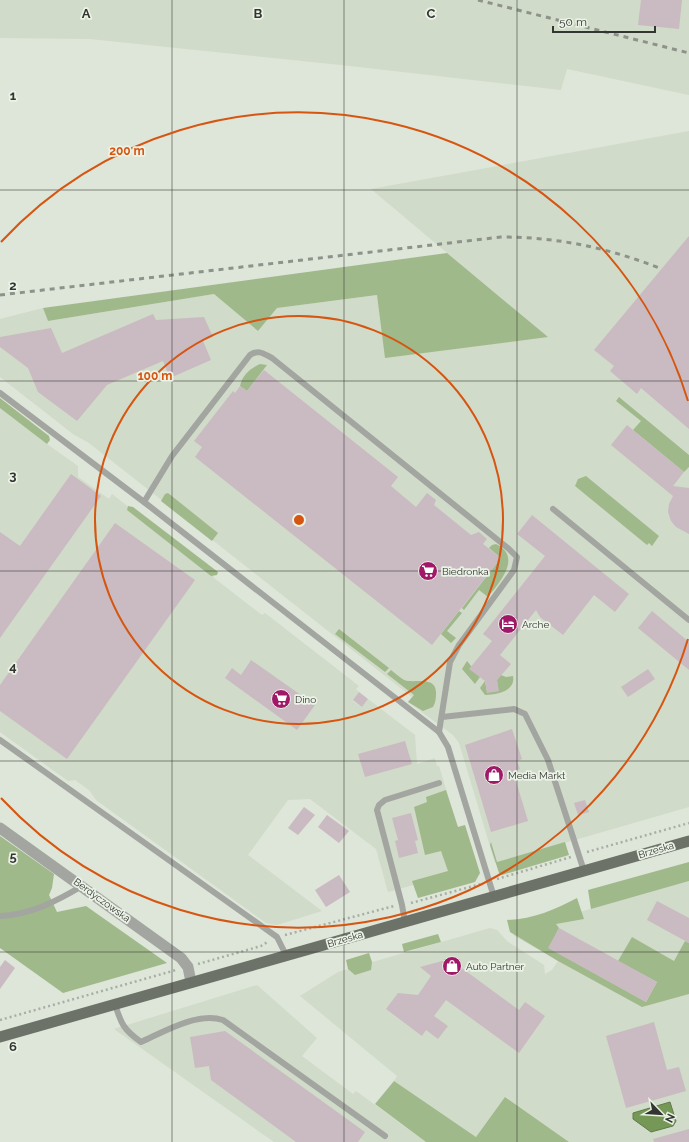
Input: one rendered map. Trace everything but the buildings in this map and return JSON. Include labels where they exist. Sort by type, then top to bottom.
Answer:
[{"type":"main road","name":"Brzeska","points":[[0,1037],[689,841]]},
{"type":"street","name":"Berdyczowska","points":[[0,828],[182,958],[188,967]]},
{"type":"street","points":[[188,967],[191,982]]},
{"type":"lane","points":[[144,502],[172,456],[250,355],[255,351],[259,351],[272,358],[517,557],[514,570],[460,645],[450,662],[439,732]]},
{"type":"lane","points":[[0,393],[144,502],[439,732],[448,747],[494,896]]},
{"type":"lane","points":[[553,510],[689,620]]},
{"type":"lane","points":[[442,717],[514,709],[525,714],[548,760],[584,871]]},
{"type":"lane","points":[[0,740],[277,937],[286,956]]},
{"type":"lane","points":[[405,922],[402,905],[377,810],[379,805],[386,800],[439,783]]},
{"type":"lane","points":[[0,916],[12,916],[52,904],[82,886]]},
{"type":"lane","points":[[115,1004],[119,1020],[125,1030],[141,1042],[195,1020],[215,1017],[223,1020],[385,1136]]},
{"type":"path","points":[[0,1020],[261,946],[277,937],[490,881],[689,823]]},
{"type":"shaded area","points":[[0,0],[689,0],[689,95],[567,69],[561,90],[90,39],[0,38]]},
{"type":"shaded area","points":[[689,131],[689,807],[495,863],[459,743],[453,735],[408,702],[412,697],[89,443],[73,434],[0,377],[0,319],[43,308],[48,321],[214,294],[258,331],[277,308],[377,295],[547,337],[371,189]]},
{"type":"shaded area","points":[[447,253],[548,337],[385,358],[377,295],[277,308],[258,331],[214,294],[48,321],[43,308]]},
{"type":"shaded area","points":[[260,364],[267,365],[247,391],[240,386],[241,382],[250,370]]},
{"type":"shaded area","points":[[619,397],[689,455],[689,467],[684,472],[633,430],[641,421],[616,401]]},
{"type":"shaded area","points":[[0,398],[49,436],[50,440],[47,444],[0,408]]},
{"type":"shaded area","points":[[0,404],[46,439],[47,444],[78,466],[78,477],[109,499],[112,494],[212,572],[214,578],[262,615],[265,613],[359,686],[356,689],[359,692],[353,701],[362,707],[368,699],[415,735],[417,764],[435,758],[437,766],[439,766],[470,869],[388,892],[376,849],[310,799],[288,800],[248,855],[322,911],[277,925],[266,923],[96,800],[89,790],[75,780],[68,781],[0,732]]},
{"type":"shaded area","points":[[586,476],[659,536],[652,546],[649,543],[647,545],[575,486],[578,479]]},
{"type":"shaded area","points":[[168,493],[218,533],[212,541],[161,501],[165,494]]},
{"type":"shaded area","points":[[128,506],[133,507],[218,572],[217,575],[211,576],[127,510]]},
{"type":"shaded area","points":[[496,544],[504,549],[508,556],[506,570],[498,585],[488,597],[479,590],[464,610],[462,608],[501,558],[489,548]]},
{"type":"shaded area","points":[[459,611],[462,613],[447,631],[456,638],[451,643],[441,634]]},
{"type":"shaded area","points":[[339,629],[389,668],[385,672],[335,634]]},
{"type":"shaded area","points":[[467,661],[480,677],[475,684],[462,669]]},
{"type":"shaded area","points":[[391,670],[404,680],[423,681],[432,684],[435,687],[436,692],[433,707],[423,711],[408,702],[414,695],[387,674]]},
{"type":"shaded area","points":[[501,675],[506,677],[513,676],[512,685],[509,689],[500,693],[485,695],[480,688],[485,681],[487,692],[498,691],[497,680]]},
{"type":"shaded area","points":[[446,790],[458,827],[465,825],[480,873],[475,882],[418,898],[412,881],[448,871],[441,851],[425,855],[414,807],[427,802],[426,797]]},
{"type":"shaded area","points":[[0,836],[54,874],[52,888],[49,895],[57,912],[86,906],[167,963],[63,993],[0,948]]},
{"type":"shaded area","points":[[491,842],[497,862],[565,842],[569,855],[502,875],[499,873],[490,845]]},
{"type":"shaded area","points":[[689,862],[689,881],[591,909],[588,890]]},
{"type":"shaded area","points":[[689,881],[689,1142],[569,1142],[506,1097],[476,1137],[394,1081],[397,1076],[300,996],[338,972],[490,928],[497,930],[507,941],[544,965],[545,974],[552,970],[558,961],[513,935],[580,912]]},
{"type":"shaded area","points":[[577,898],[584,919],[556,924],[559,928],[549,948],[646,1002],[657,982],[618,961],[632,937],[674,961],[685,941],[689,943],[689,994],[642,1007],[558,961],[510,932],[507,920],[535,916]]},
{"type":"shaded area","points":[[438,934],[441,942],[404,952],[402,944]]},
{"type":"shaded area","points":[[369,953],[372,962],[371,970],[355,975],[348,969],[346,960]]},
{"type":"shaded area","points":[[257,985],[317,1038],[302,1056],[353,1094],[356,1091],[426,1142],[274,1142],[114,1029]]},
{"type":"shaded area","points":[[394,1081],[476,1137],[505,1097],[569,1142],[426,1142],[375,1104]]},
{"type":"shaded area","points":[[670,1102],[676,1121],[673,1126],[651,1132],[633,1119],[633,1113]]},
{"type":"railway","points":[[478,0],[689,53]]},
{"type":"railway","points":[[0,295],[501,237],[543,239],[583,245],[622,255],[662,269]]},
{"type":"place","name":"Biedronka","points":[[428,571]]},
{"type":"place","name":"Arche","points":[[508,624]]},
{"type":"place","name":"Dino","points":[[281,699]]},
{"type":"place","name":"Media Markt","points":[[494,775]]},
{"type":"place","name":"Auto Partner","points":[[452,966]]}]
